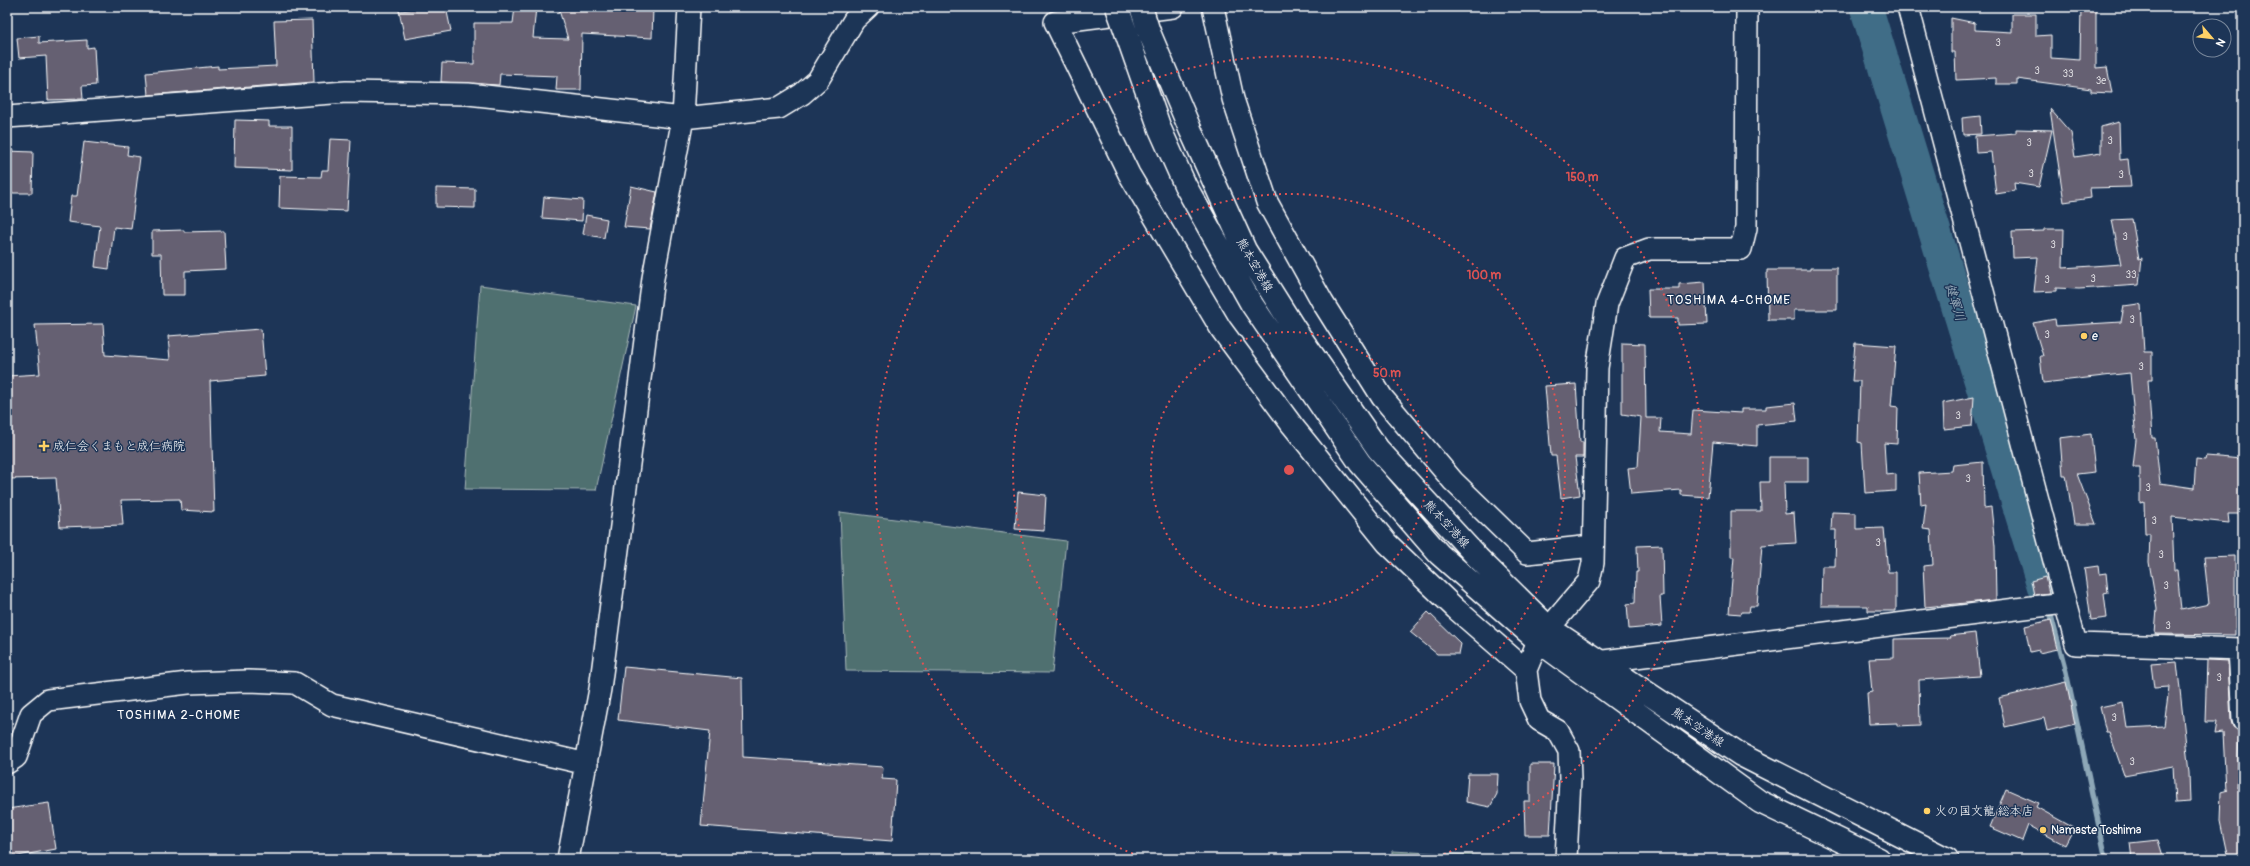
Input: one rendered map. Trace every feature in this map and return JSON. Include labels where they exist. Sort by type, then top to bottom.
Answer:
[{"type":"main road","name":"熊本空港線","points":[[1117,7],[1160,129],[1185,185],[1251,303],[1360,463],[1439,554],[1544,635],[1596,661],[1741,755],[1947,859]]},
{"type":"main road","name":"熊本空港線","points":[[1141,7],[1149,32],[1190,129],[1245,250],[1296,332],[1378,448],[1574,667],[1760,802],[1879,859]]},
{"type":"street","points":[[568,859],[600,689],[653,278],[683,118],[689,7]]},
{"type":"street","points":[[7,117],[346,92],[468,94],[683,118],[779,108],[802,94],[818,80],[854,20],[868,7]]},
{"type":"street","points":[[1173,7],[1056,22],[1129,174],[1226,335],[1292,425],[1387,543],[1456,609],[1526,670]]},
{"type":"street","points":[[1213,7],[1233,99],[1267,202],[1323,303],[1382,397],[1453,481],[1527,553],[1592,546]]},
{"type":"street","points":[[1566,859],[1570,779],[1569,751],[1558,731],[1539,720],[1530,701],[1526,670],[1544,635],[1589,580],[1593,564],[1592,546],[1597,368],[1607,304],[1625,258],[1649,249],[1741,249],[1746,228],[1748,7]]},
{"type":"street","points":[[1908,7],[2076,644],[2241,649],[2243,720]]},
{"type":"street","points":[[1574,667],[1596,661],[2064,603]]},
{"type":"street","points":[[7,763],[16,757],[31,714],[48,700],[188,683],[248,681],[295,683],[332,705],[587,764]]},
{"type":"green space","points":[[480,285],[636,306],[596,490],[465,489]]},
{"type":"green space","points":[[840,512],[1066,541],[1052,673],[846,671]]},
{"type":"green space","points":[[1392,851],[1548,859],[1392,859]]},
{"type":"building","points":[[446,7],[451,31],[405,39],[399,11]]},
{"type":"building","points":[[515,7],[536,7],[533,38],[568,39],[558,7],[653,8],[652,38],[582,34],[581,90],[556,90],[557,76],[500,74],[499,85],[441,82],[442,63],[474,64],[474,23],[513,23]]},
{"type":"building","points":[[2081,7],[2096,7],[2096,68],[2107,67],[2112,93],[2091,92],[2091,89],[2017,79],[2017,84],[1996,84],[1996,78],[1956,80],[1955,52],[1951,52],[1951,18],[1975,23],[1975,30],[2012,32],[2012,14],[2036,14],[2036,36],[2051,35],[2051,58],[2080,60]]},
{"type":"building","points":[[312,20],[314,82],[148,95],[146,73],[218,66],[218,69],[276,66],[274,21]]},
{"type":"building","points":[[39,36],[39,43],[87,40],[87,48],[94,47],[96,85],[82,86],[83,99],[48,100],[46,56],[19,58],[17,38]]},
{"type":"building","points":[[2050,109],[2071,133],[2075,157],[2101,153],[2101,127],[2119,122],[2120,160],[2128,159],[2131,187],[2090,188],[2091,198],[2064,202]]},
{"type":"building","points":[[1980,116],[1981,134],[1963,135],[1962,118]]},
{"type":"building","points":[[235,120],[269,121],[269,126],[292,126],[292,170],[234,168]]},
{"type":"building","points":[[2016,129],[2052,130],[2039,187],[2014,183],[2015,191],[1996,194],[1991,152],[1976,153],[1975,136],[2016,133]]},
{"type":"building","points":[[330,139],[351,140],[347,211],[279,208],[280,176],[321,177],[322,170],[328,170]]},
{"type":"building","points":[[84,142],[128,147],[127,155],[140,157],[131,229],[114,227],[109,269],[95,267],[100,226],[68,222],[71,196],[77,196]]},
{"type":"building","points":[[7,151],[33,152],[32,193],[7,193]]},
{"type":"building","points":[[631,186],[657,192],[650,229],[624,227]]},
{"type":"building","points":[[436,188],[475,189],[475,208],[436,207]]},
{"type":"building","points":[[544,197],[583,200],[582,221],[542,218]]},
{"type":"building","points":[[586,215],[607,219],[604,238],[583,234]]},
{"type":"building","points":[[2132,219],[2139,259],[2142,258],[2139,285],[2079,289],[2056,288],[2056,291],[2034,292],[2038,257],[2013,258],[2012,232],[2064,229],[2063,268],[2121,264],[2112,220]]},
{"type":"building","points":[[184,230],[184,232],[224,231],[226,269],[185,271],[185,295],[162,295],[161,254],[152,254],[152,231]]},
{"type":"building","points":[[1810,268],[1837,268],[1837,310],[1794,310],[1794,320],[1768,320],[1767,270],[1810,270]]},
{"type":"building","points":[[1705,282],[1707,324],[1678,325],[1678,318],[1649,318],[1648,289],[1679,289],[1679,284]]},
{"type":"building","points":[[2141,305],[2144,352],[2152,352],[2152,380],[2148,380],[2152,438],[2155,438],[2160,483],[2194,488],[2196,459],[2205,460],[2206,456],[2243,459],[2243,514],[2228,514],[2229,523],[2172,517],[2174,570],[2177,570],[2181,610],[2209,604],[2204,557],[2235,556],[2235,635],[2155,634],[2157,609],[2149,562],[2150,534],[2145,534],[2144,502],[2140,503],[2140,467],[2133,467],[2136,440],[2130,373],[2043,383],[2040,356],[2043,356],[2033,323],[2055,319],[2056,326],[2121,322],[2124,306]]},
{"type":"building","points":[[103,324],[105,355],[170,360],[168,336],[261,329],[265,376],[210,381],[214,512],[181,510],[180,499],[121,500],[123,525],[60,527],[56,478],[7,479],[7,376],[40,374],[35,325]]},
{"type":"building","points":[[1622,343],[1645,344],[1646,418],[1661,418],[1660,432],[1691,434],[1693,410],[1741,413],[1741,409],[1766,409],[1766,406],[1795,403],[1797,421],[1757,425],[1757,446],[1713,442],[1708,497],[1681,495],[1681,490],[1631,494],[1628,468],[1638,467],[1641,417],[1622,414]]},
{"type":"building","points":[[1855,343],[1896,346],[1891,406],[1898,407],[1897,444],[1884,443],[1886,475],[1896,474],[1896,491],[1865,493],[1862,443],[1858,442],[1860,381],[1852,381]]},
{"type":"building","points":[[1576,384],[1580,442],[1583,442],[1583,457],[1575,457],[1580,495],[1561,498],[1556,456],[1551,456],[1545,386]]},
{"type":"building","points":[[1974,397],[1972,426],[1944,429],[1943,403]]},
{"type":"building","points":[[2091,434],[2095,472],[2077,474],[2096,524],[2074,524],[2066,475],[2063,475],[2060,438]]},
{"type":"building","points":[[1769,457],[1808,457],[1808,482],[1784,482],[1785,514],[1794,513],[1796,543],[1762,545],[1757,606],[1750,606],[1749,612],[1742,612],[1741,614],[1729,613],[1734,557],[1731,557],[1731,511],[1761,511],[1760,482],[1769,482]]},
{"type":"building","points":[[1983,462],[1984,508],[1991,507],[1995,546],[1996,600],[1925,607],[1923,566],[1933,565],[1931,530],[1923,529],[1926,504],[1921,505],[1919,473],[1952,471],[1953,465]]},
{"type":"building","points":[[1018,492],[1046,495],[1044,531],[1015,529]]},
{"type":"building","points":[[1832,512],[1856,513],[1856,529],[1884,528],[1888,572],[1896,572],[1896,611],[1868,611],[1868,606],[1821,606],[1822,566],[1835,566],[1836,530],[1831,530]]},
{"type":"building","points":[[1662,545],[1663,596],[1660,596],[1662,626],[1629,629],[1627,604],[1635,603],[1636,572],[1638,572],[1637,546]]},
{"type":"building","points":[[2098,566],[2099,574],[2106,573],[2108,593],[2104,594],[2107,618],[2091,620],[2084,568]]},
{"type":"building","points":[[2045,577],[2049,593],[2034,595],[2031,581]]},
{"type":"building","points":[[1428,612],[1461,644],[1459,654],[1437,654],[1410,632]]},
{"type":"building","points":[[2051,620],[2058,649],[2039,653],[2039,650],[2030,652],[2025,626]]},
{"type":"building","points":[[1975,633],[1980,676],[1919,680],[1920,725],[1897,726],[1897,723],[1869,724],[1867,693],[1872,692],[1869,659],[1894,658],[1894,639],[1951,638],[1950,636]]},
{"type":"building","points":[[2207,660],[2228,661],[2231,721],[2233,727],[2239,731],[2237,788],[2243,786],[2243,859],[2228,859],[2220,821],[2221,792],[2228,790],[2226,790],[2223,733],[2215,734],[2217,722],[2205,722]]},
{"type":"building","points":[[2177,662],[2189,773],[2190,802],[2175,803],[2173,766],[2124,775],[2109,732],[2106,732],[2100,707],[2123,702],[2127,728],[2164,726],[2169,687],[2154,688],[2151,664]]},
{"type":"building","points":[[624,667],[742,678],[743,757],[883,767],[882,779],[896,780],[892,841],[701,826],[710,731],[618,720]]},
{"type":"building","points":[[2066,682],[2075,724],[2047,731],[2044,718],[2005,727],[1999,698]]},
{"type":"building","points":[[1530,764],[1554,764],[1550,835],[1525,835],[1524,801],[1530,801]]},
{"type":"building","points":[[1468,774],[1498,774],[1497,794],[1490,807],[1466,802]]},
{"type":"building","points":[[2006,789],[2038,803],[2036,807],[2074,828],[2065,845],[2028,825],[2022,841],[1990,827]]},
{"type":"building","points":[[49,803],[56,849],[7,858],[7,809]]},
{"type":"building","points":[[2158,840],[2164,859],[2132,859],[2130,843]]},
{"type":"waterway","name":"健軍川","points":[[1866,7],[2047,598]]},
{"type":"waterway","points":[[2051,616],[2066,672],[2106,859]]},
{"type":"place","name":"e","points":[[2084,336]]},
{"type":"place","name":"成仁会くまもと成仁病院","points":[[44,446]]},
{"type":"place","name":"火の国文龍 総本店","points":[[1927,811]]},
{"type":"place","name":"Namaste Toshima","points":[[2043,830]]},
{"type":"district","name":"TOSHIMA 4-CHOME","points":[[1729,299]]},
{"type":"district","name":"TOSHIMA 2-CHOME","points":[[179,714]]}]
